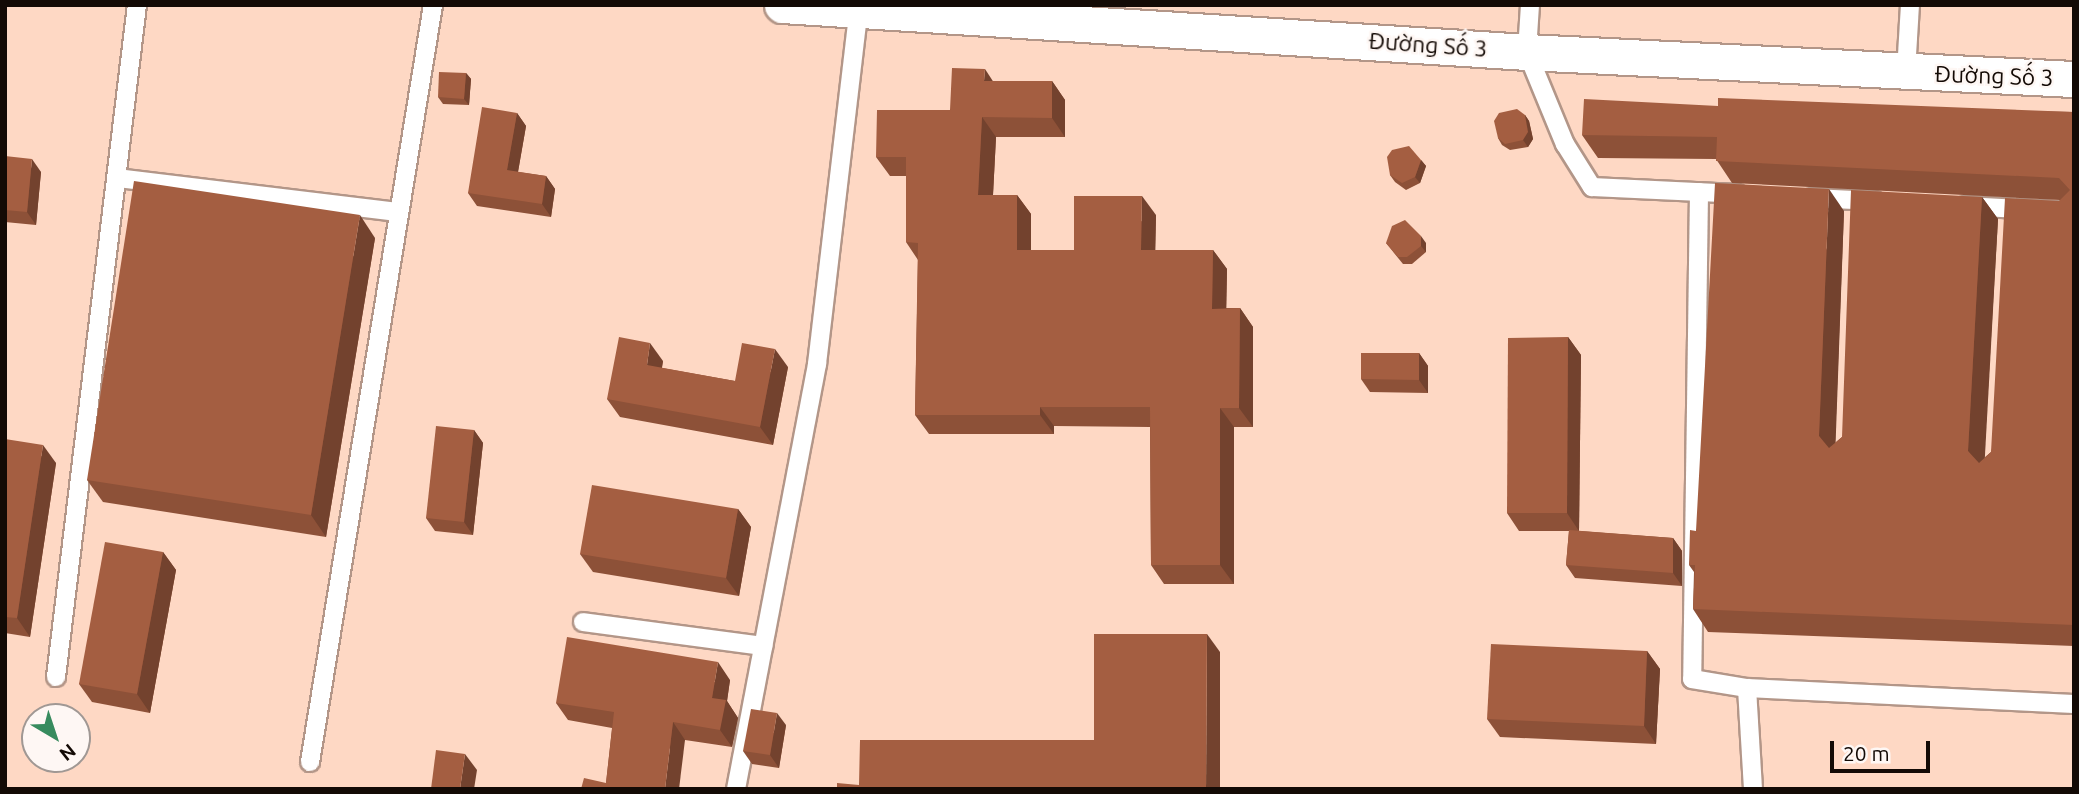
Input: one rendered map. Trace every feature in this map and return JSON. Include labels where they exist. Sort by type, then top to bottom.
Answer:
[{"type":"street","name":"Đường Số 3","points":[[782,5],[858,13],[1072,13],[1527,52],[2074,79]]},
{"type":"lane","points":[[56,677],[137,5]]},
{"type":"lane","points":[[310,762],[433,5]]},
{"type":"lane","points":[[1530,5],[1527,52],[1565,144],[1592,187],[1752,195]]},
{"type":"lane","points":[[1906,72],[1910,5]]},
{"type":"lane","points":[[736,789],[817,365],[858,13]]},
{"type":"lane","points":[[117,178],[399,212]]},
{"type":"lane","points":[[1699,192],[1692,679],[1747,688],[2074,704]]},
{"type":"lane","points":[[1791,197],[1856,207],[1898,202]]},
{"type":"lane","points":[[1940,205],[2010,215],[2074,212]]},
{"type":"lane","points":[[583,622],[763,646]]},
{"type":"lane","points":[[1747,688],[1753,789]]},
{"type":"shaded area","points":[[5,5],[2074,5],[2074,789],[5,789]]},
{"type":"building","points":[[952,68],[985,69],[984,81],[1052,81],[1052,118],[982,117],[978,195],[1017,195],[1017,250],[1074,250],[1074,196],[1142,196],[1141,250],[1213,250],[1212,309],[1240,308],[1239,408],[1220,408],[1220,565],[1151,565],[1150,407],[1040,407],[1040,415],[915,415],[918,243],[906,242],[906,157],[876,157],[877,110],[950,110]]},
{"type":"building","points":[[439,72],[466,73],[464,99],[438,97]]},
{"type":"building","points":[[1718,98],[2074,112],[2074,625],[1693,609],[1695,565],[1689,565],[1690,530],[1696,531],[1715,183],[1829,189],[1819,436],[1829,448],[1842,437],[1851,190],[1982,197],[1968,451],[1979,463],[1991,452],[2005,198],[2059,201],[2070,190],[2059,178],[1716,161],[1717,137],[1582,135],[1584,99],[1718,106]]},
{"type":"building","points":[[482,107],[517,113],[507,170],[546,176],[542,204],[468,193]]},
{"type":"building","points":[[1517,109],[1525,115],[1528,132],[1523,140],[1505,144],[1498,138],[1494,121],[1499,113]]},
{"type":"building","points":[[1409,146],[1421,160],[1415,177],[1402,183],[1390,175],[1387,157],[1392,150]]},
{"type":"building","points":[[5,156],[32,159],[27,212],[5,210]]},
{"type":"building","points":[[134,181],[360,215],[311,515],[87,480]]},
{"type":"building","points":[[1405,220],[1421,236],[1421,246],[1407,257],[1398,257],[1386,243],[1392,226]]},
{"type":"building","points":[[619,337],[650,343],[647,365],[735,381],[742,343],[775,349],[760,427],[607,399]]},
{"type":"building","points":[[1568,337],[1567,513],[1507,513],[1508,338]]},
{"type":"building","points":[[1361,353],[1419,353],[1419,380],[1361,379]]},
{"type":"building","points":[[436,426],[474,430],[464,522],[426,518]]},
{"type":"building","points":[[5,439],[43,445],[17,618],[5,617]]},
{"type":"building","points":[[592,485],[738,509],[726,578],[580,554]]},
{"type":"building","points":[[1569,530],[1673,538],[1673,573],[1566,565]]},
{"type":"building","points":[[105,542],[163,552],[137,694],[79,684]]},
{"type":"building","points":[[1094,634],[1207,634],[1206,789],[837,789],[837,783],[859,785],[860,740],[1094,740]]},
{"type":"building","points":[[567,637],[718,662],[712,698],[726,700],[720,730],[673,722],[665,789],[581,789],[584,778],[606,783],[614,712],[556,703]]},
{"type":"building","points":[[1491,644],[1647,651],[1644,726],[1487,719]]},
{"type":"building","points":[[751,709],[777,713],[770,755],[743,751]]},
{"type":"building","points":[[436,750],[465,754],[460,789],[431,789]]}]
